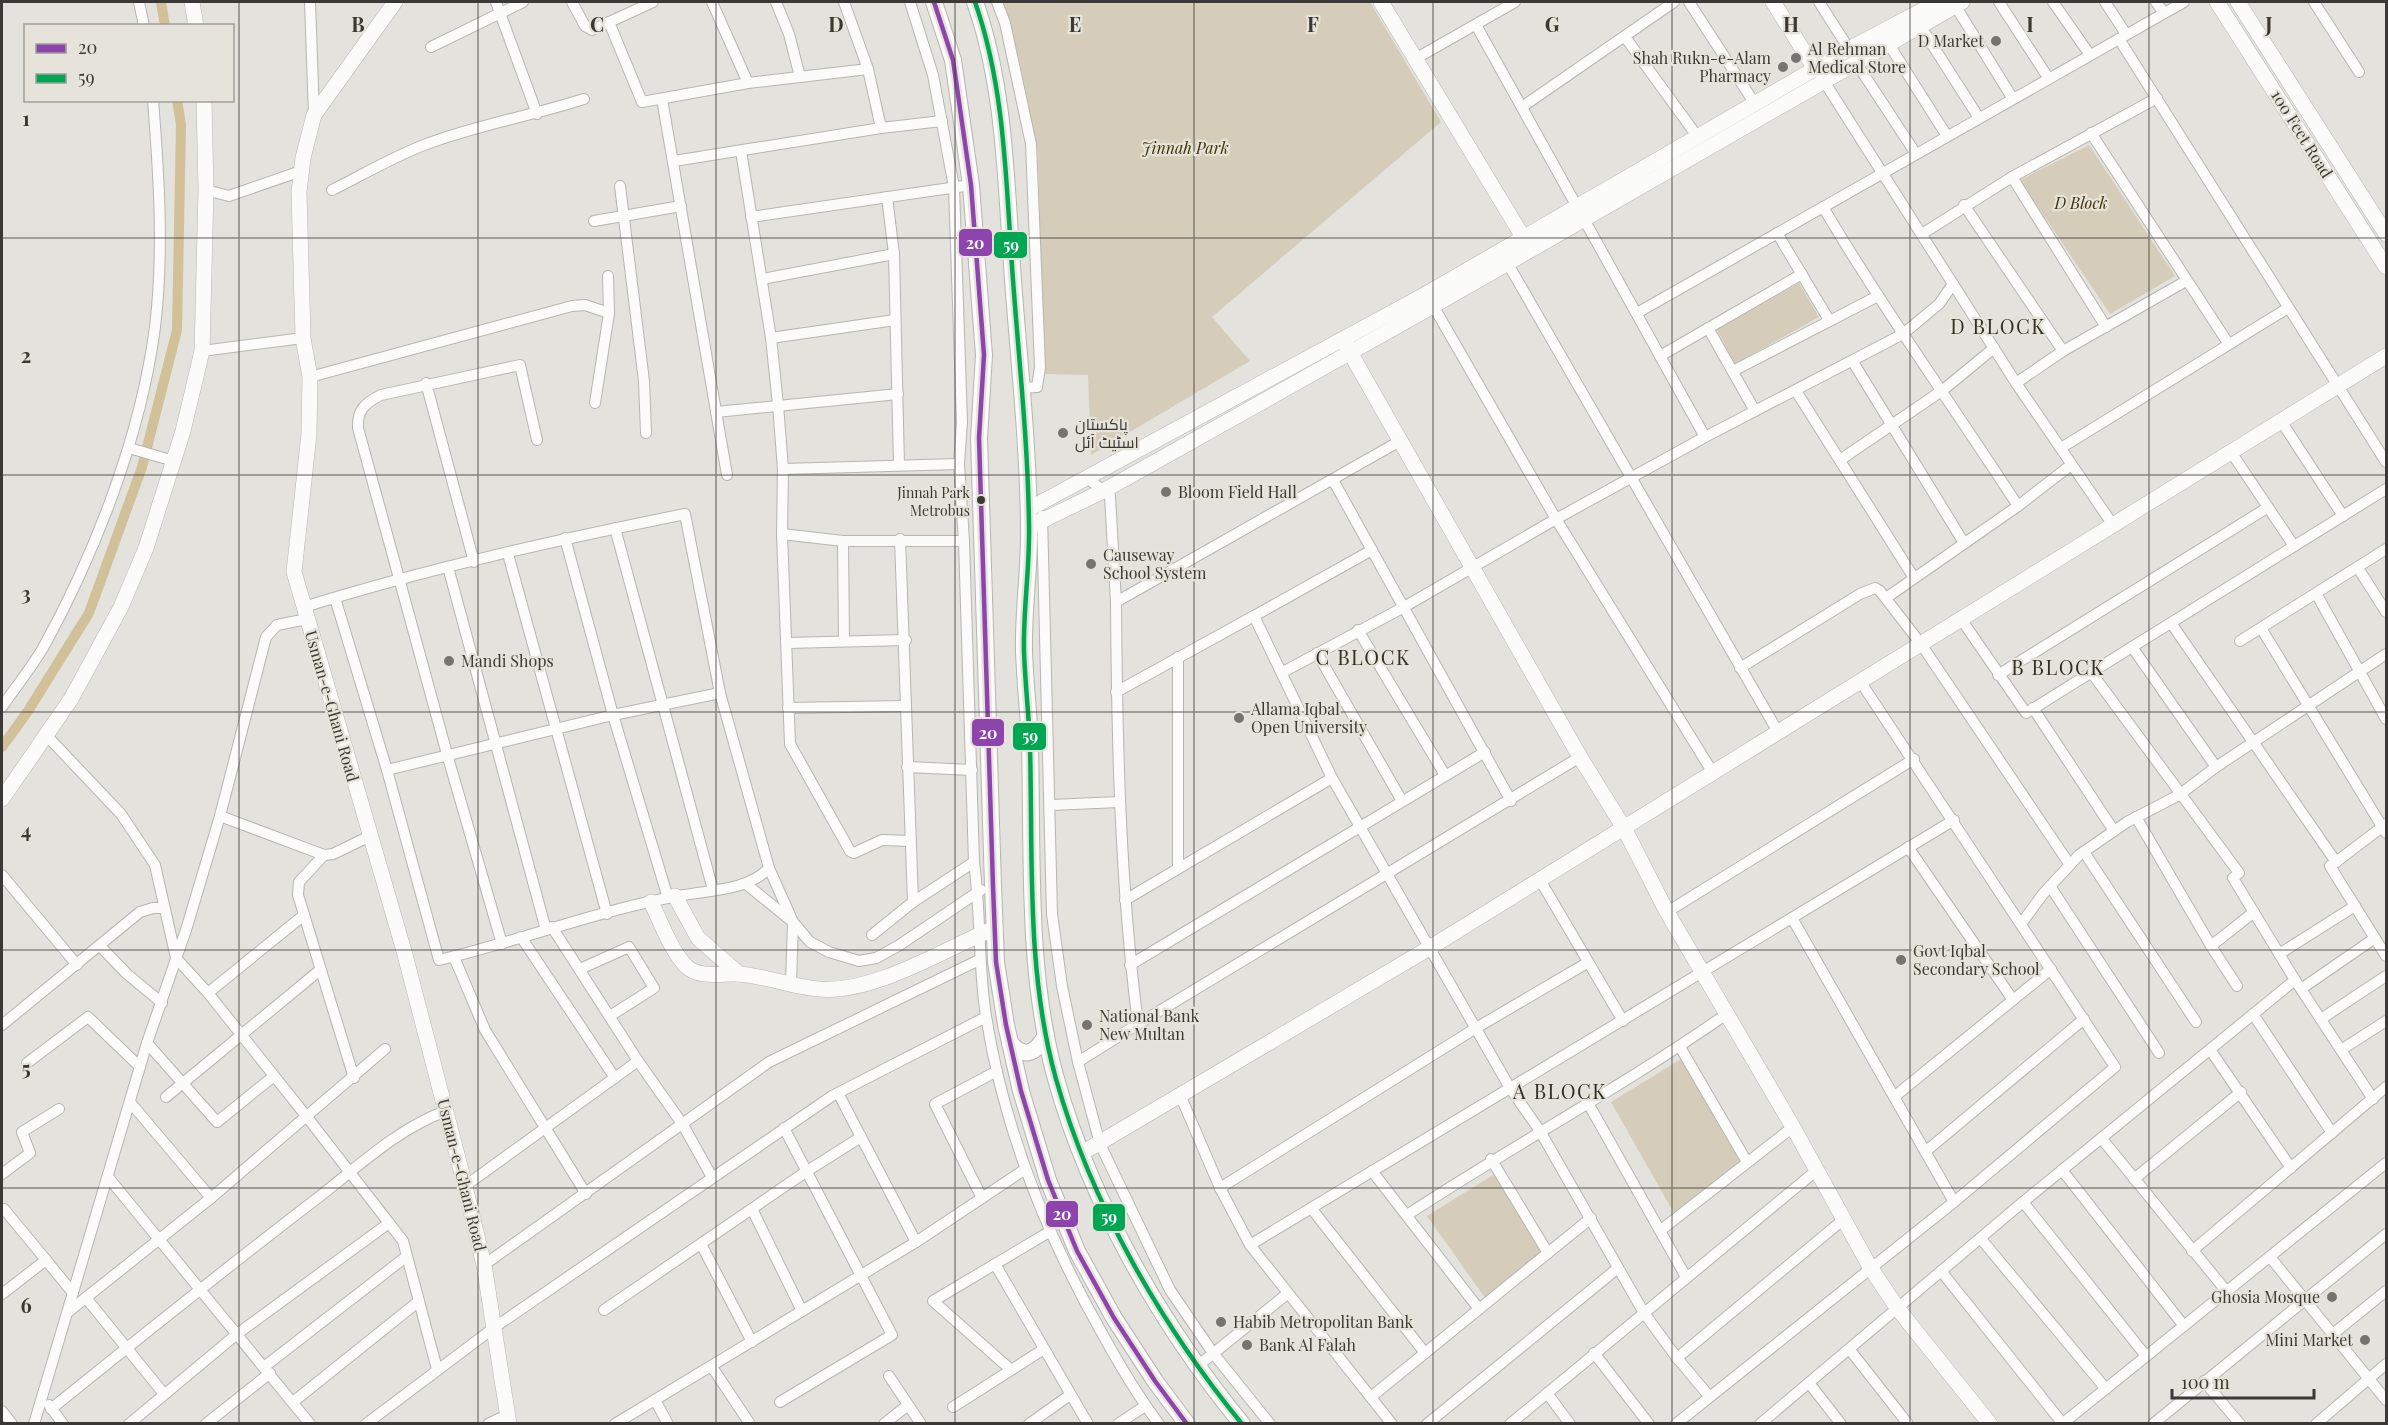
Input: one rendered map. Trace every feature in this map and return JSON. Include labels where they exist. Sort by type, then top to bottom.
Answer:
[{"type":"main road","points":[[192,2],[196,24]]},
{"type":"main road","name":"Usman-e-Ghani Road","points":[[395,2],[314,115],[301,171],[299,192],[303,338],[310,377],[309,434],[294,572],[370,836],[465,1186],[484,1265],[508,1419]]},
{"type":"main road","points":[[934,2],[953,60],[971,185],[984,355],[979,438],[985,888],[995,928],[996,962],[1010,1043],[1048,1180],[1077,1251],[1114,1318],[1155,1381],[1187,1424]]},
{"type":"main road","points":[[975,2],[981,20],[998,110],[1008,189],[1021,388],[1035,506],[1036,524],[1024,648],[1030,746],[1034,927],[1046,1035],[1054,1069],[1082,1154],[1147,1292],[1242,1424]]},
{"type":"main road","points":[[1383,2],[1523,237]]},
{"type":"main road","points":[[1773,2],[1820,74]]},
{"type":"main road","points":[[1036,524],[1106,490],[1347,346],[1505,257],[1586,220],[1938,2]]},
{"type":"main road","name":"100 Feet Road","points":[[2217,2],[2386,267]]},
{"type":"main road","name":"100 Feet Road","points":[[2238,2],[2386,234]]},
{"type":"main road","points":[[1852,55],[1888,43],[1956,3]]},
{"type":"main road","points":[[1505,257],[1523,237],[1755,104],[1820,74]]},
{"type":"main road","points":[[2,799],[77,690],[121,607],[146,548],[167,459],[202,351],[206,190],[204,102]]},
{"type":"main road","points":[[1035,506],[1347,346]]},
{"type":"main road","points":[[1347,346],[1580,757],[1624,828],[1667,912],[1728,1013],[1870,1267],[1898,1308],[1990,1424]]},
{"type":"main road","points":[[1082,1154],[1431,947],[2386,356]]},
{"type":"main road","points":[[672,897],[698,938],[739,974]]},
{"type":"main road","points":[[651,902],[686,967],[702,974],[739,974],[819,989],[856,987],[881,979],[995,928]]},
{"type":"main road","points":[[1010,1043],[1021,1052],[1029,1054],[1036,1050],[1046,1035]]},
{"type":"main road","points":[[1018,1076],[1023,1064],[1031,1060],[1041,1061],[1054,1069]]},
{"type":"street","points":[[139,2],[144,24]]},
{"type":"street","points":[[310,2],[314,115]]},
{"type":"street","points":[[431,47],[499,6],[523,2]]},
{"type":"street","points":[[572,2],[588,30],[653,2]]},
{"type":"street","points":[[712,2],[748,83]]},
{"type":"street","points":[[776,2],[789,34],[800,77]]},
{"type":"street","points":[[844,2],[868,69],[881,128]]},
{"type":"street","points":[[910,2],[933,75],[954,187],[962,422],[959,464],[964,536],[974,862],[985,888],[977,935],[986,1017],[1024,1170],[1049,1232],[1087,1306],[1145,1406],[1159,1424]]},
{"type":"street","points":[[997,2],[1005,23],[1031,144],[1040,367],[1037,387],[1021,388]]},
{"type":"street","points":[[1416,59],[1515,2]]},
{"type":"street","points":[[1522,107],[1674,2]]},
{"type":"street","points":[[1689,2],[1755,104]]},
{"type":"street","points":[[1819,2],[1916,154]]},
{"type":"street","points":[[1999,2],[2049,79]]},
{"type":"street","points":[[2054,2],[2090,55]]},
{"type":"street","points":[[2105,2],[2157,98],[2386,462]]},
{"type":"street","points":[[2156,2],[2164,13]]},
{"type":"street","points":[[1637,313],[2184,2]]},
{"type":"street","points":[[2314,2],[2359,72]]},
{"type":"street","points":[[1956,3],[2013,99]]},
{"type":"street","points":[[499,6],[537,114]]},
{"type":"street","points":[[609,22],[642,102],[748,83],[868,69]]},
{"type":"street","points":[[1918,24],[1979,118]]},
{"type":"street","points":[[1476,25],[1586,220],[1704,437]]},
{"type":"street","points":[[1625,37],[1697,136]]},
{"type":"street","points":[[1888,43],[1947,136]]},
{"type":"street","points":[[1820,74],[2016,382],[2113,525]]},
{"type":"street","points":[[1922,234],[1964,205],[2012,177],[2157,98]]},
{"type":"street","points":[[332,190],[422,145],[463,131],[537,114],[584,99]]},
{"type":"street","points":[[662,99],[727,475]]},
{"type":"street","points":[[2,707],[42,649],[68,597],[132,449],[154,328],[161,197],[153,102]]},
{"type":"street","points":[[674,161],[881,128],[942,121]]},
{"type":"street","points":[[2091,134],[2228,343]]},
{"type":"street","points":[[741,151],[771,338],[778,405],[783,469],[782,534],[790,744],[850,852],[854,853],[882,840],[910,841]]},
{"type":"street","points":[[206,190],[229,196],[301,171]]},
{"type":"street","points":[[2012,177],[2106,327]]},
{"type":"street","points":[[751,217],[971,185]]},
{"type":"street","points":[[620,186],[641,359],[646,433]]},
{"type":"street","points":[[887,197],[894,254],[899,465]]},
{"type":"street","points":[[1964,205],[2063,351]]},
{"type":"street","points":[[594,221],[681,206]]},
{"type":"street","points":[[1822,207],[1876,297],[1942,390],[2018,506]]},
{"type":"street","points":[[1777,233],[1829,320]]},
{"type":"street","points":[[762,279],[894,254]]},
{"type":"street","points":[[1505,257],[1778,732]]},
{"type":"street","points":[[1660,356],[1802,274]]},
{"type":"street","points":[[595,403],[609,313],[608,276]]},
{"type":"street","points":[[2016,382],[2063,351],[2186,280]]},
{"type":"street","points":[[1283,672],[1404,607],[1472,566],[1704,437],[1796,392],[1903,334],[1939,304],[1953,284]]},
{"type":"street","points":[[1733,371],[1876,297]]},
{"type":"street","points":[[1429,300],[1556,519],[1713,773]]},
{"type":"street","points":[[310,377],[572,306],[585,305],[609,313]]},
{"type":"street","points":[[2061,448],[2288,308]]},
{"type":"street","points":[[771,338],[896,320]]},
{"type":"street","points":[[1708,327],[1755,411]]},
{"type":"street","points":[[202,351],[303,338]]},
{"type":"street","points":[[1840,460],[1893,426],[1994,348]]},
{"type":"street","points":[[1853,362],[1964,543]]},
{"type":"street","points":[[502,944],[447,754],[401,578],[358,428],[358,416],[362,407],[381,395],[426,383],[520,365],[537,440]]},
{"type":"street","points":[[426,383],[474,562]]},
{"type":"street","points":[[1796,392],[1914,578]]},
{"type":"street","points":[[716,412],[898,394]]},
{"type":"street","points":[[2281,421],[2343,516]]},
{"type":"street","points":[[1116,602],[1400,441]]},
{"type":"street","points":[[132,449],[167,459]]},
{"type":"street","points":[[2231,452],[2294,546]]},
{"type":"street","points":[[783,469],[959,464]]},
{"type":"street","points":[[1886,598],[2018,506],[2071,465]]},
{"type":"street","points":[[1087,478],[1106,490],[1110,496],[1116,602],[1119,802],[1130,965],[1138,1024]]},
{"type":"street","points":[[1334,480],[1511,801]]},
{"type":"street","points":[[1961,619],[2026,713],[2386,489]]},
{"type":"street","points":[[1998,675],[2267,508]]},
{"type":"street","points":[[34,1424],[147,1043],[162,1003],[220,816],[266,637],[270,630],[335,598],[401,578],[508,554],[565,538],[685,514],[720,693],[769,868],[793,922],[791,983]]},
{"type":"street","points":[[1036,524],[1051,805],[1052,914],[1062,986],[1078,1062],[1100,1144],[1170,1290],[1213,1353],[1270,1424]]},
{"type":"street","points":[[615,528],[712,890]]},
{"type":"street","points":[[782,534],[843,541],[964,536],[981,531]]},
{"type":"street","points":[[565,538],[613,715],[672,897]]},
{"type":"street","points":[[900,539],[906,640],[905,706],[914,902]]},
{"type":"street","points":[[843,541],[844,640]]},
{"type":"street","points":[[2240,641],[2317,595],[2386,549]]},
{"type":"street","points":[[1116,692],[1372,550]]},
{"type":"street","points":[[508,554],[607,914]]},
{"type":"street","points":[[448,567],[549,928],[683,1125],[712,1177]]},
{"type":"street","points":[[2358,568],[2386,612]]},
{"type":"street","points":[[1740,668],[1868,589],[1875,588],[1886,598],[1921,644],[2070,865]]},
{"type":"street","points":[[2317,595],[2358,673],[2386,719]]},
{"type":"street","points":[[335,598],[387,770],[440,960],[502,944],[549,928],[651,902],[746,884],[762,876],[769,868]]},
{"type":"street","points":[[1254,616],[1283,672],[1332,778],[1510,1088],[1540,1131],[1644,1313],[1709,1396]]},
{"type":"street","points":[[2171,623],[2336,862]]},
{"type":"street","points":[[2261,628],[2385,828],[2330,866],[2386,956]]},
{"type":"street","points":[[1358,630],[1444,775]]},
{"type":"street","points":[[787,643],[906,640]]},
{"type":"street","points":[[2132,647],[2216,767]]},
{"type":"street","points":[[1317,653],[1402,801]]},
{"type":"street","points":[[2021,924],[2050,886],[2084,852],[2114,831],[2179,795],[2216,767],[2386,654]]},
{"type":"street","points":[[1178,657],[1178,867]]},
{"type":"street","points":[[2091,672],[2179,795],[2239,873],[2233,878],[2298,984],[2373,1099]]},
{"type":"street","points":[[1676,1424],[1954,1202],[2115,1067],[1914,759],[1860,681]]},
{"type":"street","points":[[387,770],[613,715],[720,693]]},
{"type":"street","points":[[788,708],[905,706]]},
{"type":"street","points":[[2033,708],[2114,831]]},
{"type":"street","points":[[47,736],[127,823],[155,865],[176,958],[208,993],[351,1172],[403,1242],[437,1369]]},
{"type":"street","points":[[1130,965],[1485,752]]},
{"type":"street","points":[[1078,1062],[1580,757]]},
{"type":"street","points":[[1667,912],[1914,759]]},
{"type":"street","points":[[907,767],[972,770]]},
{"type":"street","points":[[1125,900],[1332,778]]},
{"type":"street","points":[[1051,805],[1119,802]]},
{"type":"street","points":[[220,816],[324,855],[333,854],[370,836]]},
{"type":"street","points":[[2136,818],[2237,986]]},
{"type":"street","points":[[1250,1245],[1954,820]]},
{"type":"street","points":[[1908,847],[2013,1000]]},
{"type":"street","points":[[2084,852],[2196,1022]]},
{"type":"street","points":[[324,855],[299,882],[298,894],[354,1077]]},
{"type":"street","points":[[872,935],[914,902],[974,862]]},
{"type":"street","points":[[2,875],[77,965]]},
{"type":"street","points":[[1540,880],[1623,1021]]},
{"type":"street","points":[[746,884],[793,922],[810,942],[829,952],[859,961],[876,958],[898,946],[985,888]]},
{"type":"street","points":[[2050,886],[2159,1053]]},
{"type":"street","points":[[2279,954],[2355,906]]},
{"type":"street","points":[[2,1024],[140,912],[153,908],[164,908]]},
{"type":"street","points":[[2211,946],[2254,912]]},
{"type":"street","points":[[208,993],[304,915]]},
{"type":"street","points":[[1792,918],[1954,1202]]},
{"type":"street","points":[[522,938],[615,1078]]},
{"type":"street","points":[[1767,1422],[1809,1383],[1941,1271],[2062,1170],[2211,1051],[2253,1014],[2375,938]]},
{"type":"street","points":[[100,946],[127,974],[162,1003]]},
{"type":"street","points":[[579,969],[628,947],[654,988],[610,1016]]},
{"type":"street","points":[[454,957],[485,1030],[586,1194]]},
{"type":"street","points":[[484,1265],[769,1062],[979,960]]},
{"type":"street","points":[[1220,1188],[1476,1028],[1587,963]]},
{"type":"street","points":[[1894,1097],[2051,969]]},
{"type":"street","points":[[166,1096],[320,970]]},
{"type":"street","points":[[2321,1019],[2386,976]]},
{"type":"street","points":[[1407,1215],[1491,1160],[1680,1047],[1728,1013]]},
{"type":"street","points":[[2253,1014],[2332,1133]]},
{"type":"street","points":[[27,1063],[88,1017],[140,1068]]},
{"type":"street","points":[[366,1424],[495,1327],[784,1128],[838,1093],[986,1017]]},
{"type":"street","points":[[1925,1152],[2084,1019]]},
{"type":"street","points":[[2341,1050],[2386,1021]]},
{"type":"street","points":[[147,1043],[217,1122],[274,1076]]},
{"type":"street","points":[[1680,1047],[1747,1162]]},
{"type":"street","points":[[68,1312],[211,1198],[385,1049]]},
{"type":"street","points":[[2211,1051],[2291,1168]]},
{"type":"street","points":[[465,1186],[638,1061]]},
{"type":"street","points":[[982,1198],[935,1104],[998,1071]]},
{"type":"street","points":[[2192,1251],[2386,1087]]},
{"type":"street","points":[[2134,1179],[2241,1092]]},
{"type":"street","points":[[838,1093],[916,1242]]},
{"type":"street","points":[[1180,1097],[1220,1188],[1250,1245],[1392,1424]]},
{"type":"street","points":[[130,1102],[211,1198]]},
{"type":"street","points":[[1588,1103],[1686,1277]]},
{"type":"street","points":[[2,1174],[30,1154],[22,1132],[59,1109]]},
{"type":"street","points":[[51,1409],[200,1288],[351,1172],[402,1134],[430,1117],[446,1111]]},
{"type":"street","points":[[1661,1230],[1793,1127]]},
{"type":"street","points":[[780,1402],[892,1335],[784,1128]]},
{"type":"street","points":[[604,1311],[807,1170],[861,1137]]},
{"type":"street","points":[[2102,1139],[2227,1292]]},
{"type":"street","points":[[1491,1160],[1548,1253]]},
{"type":"street","points":[[1941,1271],[2063,1423],[2386,1163]]},
{"type":"street","points":[[615,1424],[916,1242],[1024,1170]]},
{"type":"street","points":[[1510,1424],[1817,1170]]},
{"type":"street","points":[[2062,1170],[2184,1326]]},
{"type":"street","points":[[1372,1171],[1479,1309]]},
{"type":"street","points":[[108,1177],[308,1423]]},
{"type":"street","points":[[2023,1203],[2146,1356]]},
{"type":"street","points":[[1311,1208],[1425,1353]]},
{"type":"street","points":[[2,1211],[4,1209],[73,1293]]},
{"type":"street","points":[[752,1209],[802,1311]]},
{"type":"street","points":[[1371,1397],[1591,1218]]},
{"type":"street","points":[[1677,1358],[1844,1219]]},
{"type":"street","points":[[129,1424],[237,1334],[389,1223]]},
{"type":"street","points":[[1010,1369],[933,1301],[1049,1232]]},
{"type":"street","points":[[2153,1424],[2204,1380],[2386,1234]]},
{"type":"street","points":[[1981,1239],[2106,1389]]},
{"type":"street","points":[[701,1244],[752,1342]]},
{"type":"street","points":[[206,1424],[267,1370],[407,1256]]},
{"type":"street","points":[[2270,1257],[2386,1400]]},
{"type":"street","points":[[2,1294],[46,1260]]},
{"type":"street","points":[[995,1264],[1088,1424]]},
{"type":"street","points":[[1427,1424],[1618,1268]]},
{"type":"street","points":[[2333,1334],[2386,1291]]},
{"type":"street","points":[[1199,1365],[1287,1294]]},
{"type":"street","points":[[86,1298],[125,1349],[164,1394]]},
{"type":"street","points":[[292,1402],[419,1301]]},
{"type":"street","points":[[953,1407],[1044,1349]]},
{"type":"street","points":[[1850,1350],[1908,1424]]},
{"type":"street","points":[[1594,1353],[1649,1424]]},
{"type":"street","points":[[2316,1424],[2386,1364]]},
{"type":"street","points":[[712,1366],[750,1424]]},
{"type":"street","points":[[889,1376],[921,1424]]},
{"type":"street","points":[[2204,1380],[2240,1424]]},
{"type":"street","points":[[1809,1383],[1841,1424]]},
{"type":"street","points":[[1547,1393],[1570,1424]]},
{"type":"street","points":[[1029,1424],[1070,1395]]},
{"type":"street","points":[[42,1397],[63,1424]]},
{"type":"street","points":[[655,1400],[668,1424]]},
{"type":"street","points":[[884,1424],[908,1405]]},
{"type":"street","points":[[1118,1424],[1145,1406]]},
{"type":"street","points":[[2,1411],[12,1424]]},
{"type":"street","points":[[488,1424],[508,1419]]},
{"type":"green space","name":"Jinnah Park","points":[[998,2],[1370,2],[1441,122],[1212,317],[1250,361],[1091,455],[1088,375],[1044,374],[1038,154],[1019,59]]},
{"type":"green space","name":"D Block","points":[[2089,145],[2175,276],[2110,314],[2020,180]]},
{"type":"green space","points":[[1799,283],[1819,317],[1735,364],[1717,330]]},
{"type":"green space","points":[[1683,1058],[1747,1162],[1675,1215],[1611,1102]]},
{"type":"green space","points":[[1501,1170],[1551,1250],[1488,1302],[1427,1216]]},
{"type":"waterway","points":[[161,2],[165,24]]},
{"type":"waterway","points":[[2,747],[28,711],[89,613],[142,467],[177,330],[181,125],[177,102]]},
{"type":"transit line","name":"20","points":[[934,2],[953,60],[971,185],[984,355],[979,438],[993,886],[996,962],[1006,1025],[1021,1091],[1048,1180],[1077,1251],[1114,1318],[1155,1381],[1187,1424]]},
{"type":"transit line","name":"59","points":[[975,2],[985,35],[999,104],[1025,433],[1029,541],[1024,651],[1030,747],[1033,914],[1035,956],[1046,1039],[1071,1125],[1088,1171],[1109,1217],[1157,1304],[1212,1386],[1242,1424]]},
{"type":"place","name":"D Market","points":[[1996,41]]},
{"type":"place","name":"Al Rehman Medical Store","points":[[1796,58]]},
{"type":"place","name":"Shah Rukn-e-Alam Pharmacy","points":[[1783,67]]},
{"type":"place","name":"پاکستان اسٹیٹ آئل","points":[[1063,433]]},
{"type":"place","name":"Bloom Field Hall","points":[[1166,492]]},
{"type":"place","name":"Jinnah Park Metrobus","points":[[981,500]]},
{"type":"place","name":"Causeway School System","points":[[1091,564]]},
{"type":"place","name":"Mandi Shops","points":[[449,661]]},
{"type":"place","name":"Allama Iqbal Open University","points":[[1239,718]]},
{"type":"place","name":"Govt Iqbal Secondary School","points":[[1901,960]]},
{"type":"place","name":"National Bank New Multan","points":[[1087,1025]]},
{"type":"place","name":"Ghosia Mosque","points":[[2332,1297]]},
{"type":"place","name":"Habib Metropolitan Bank","points":[[1221,1322]]},
{"type":"place","name":"Mini Market","points":[[2365,1340]]},
{"type":"place","name":"Bank Al Falah","points":[[1247,1345]]},
{"type":"district","name":"D BLOCK","points":[[1998,327]]},
{"type":"district","name":"C BLOCK","points":[[1363,658]]},
{"type":"district","name":"B BLOCK","points":[[2058,668]]},
{"type":"district","name":"A BLOCK","points":[[1560,1092]]}]
